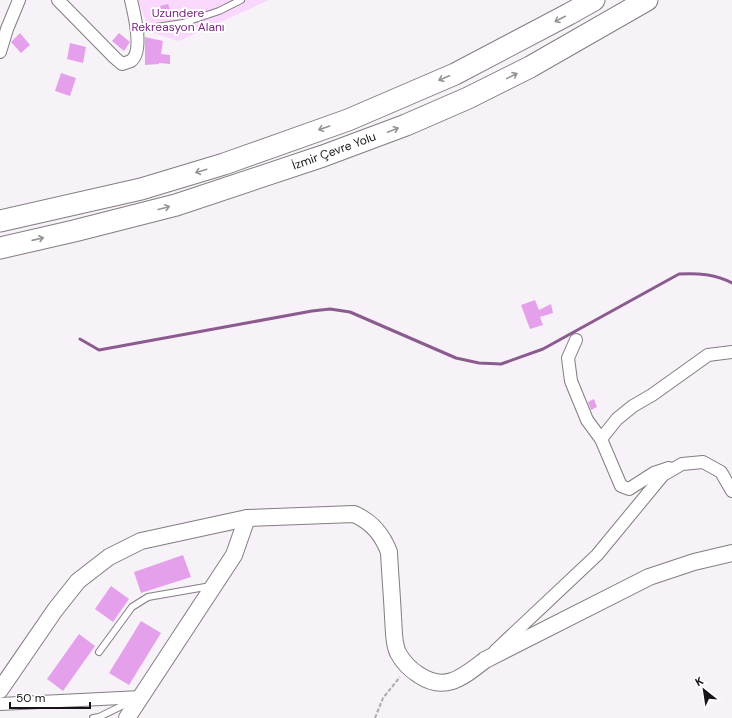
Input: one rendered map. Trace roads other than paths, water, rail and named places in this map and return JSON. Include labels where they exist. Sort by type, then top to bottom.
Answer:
[{"type":"highway","name":"İzmir Çevre Yolu","points":[[0,221],[141,189],[224,164],[348,120],[455,74],[594,0]]},
{"type":"highway","name":"İzmir Çevre Yolu","points":[[0,248],[176,205],[323,156],[406,125],[468,98],[530,67],[647,0]]},
{"type":"street","points":[[0,52],[19,0]]},
{"type":"street","points":[[58,0],[122,64],[131,61],[136,54],[137,30],[131,0]]},
{"type":"street","points":[[576,340],[568,358],[571,381],[587,420],[601,439],[621,486],[629,489],[654,472],[682,464],[703,462],[721,472],[732,491]]},
{"type":"street","points":[[601,439],[617,419],[633,406],[652,396],[708,355],[732,352]]},
{"type":"street","points":[[0,690],[78,581],[109,557],[141,541],[247,518],[354,514],[373,525],[385,542],[389,552],[395,644],[398,653],[408,666],[426,679],[442,684],[451,682],[463,677],[485,660],[597,555],[663,475],[682,464]]},
{"type":"street","points":[[128,718],[234,555],[247,518]]},
{"type":"street","points":[[485,660],[649,577],[694,562],[732,554]]},
{"type":"street","points":[[0,704],[141,697]]},
{"type":"lane","points":[[137,30],[183,23],[218,11],[241,0]]},
{"type":"lane","points":[[99,652],[132,607],[148,597],[213,586]]},
{"type":"lane","points":[[93,718],[99,717],[141,697]]},
{"type":"waterway","points":[[80,339],[99,350],[330,309],[350,312],[456,358],[479,363],[501,364],[543,349],[679,274],[706,275],[732,283]]},
{"type":"park label","name":"Uzundere Rekreasyon Alanı","points":[[178,20]]}]
